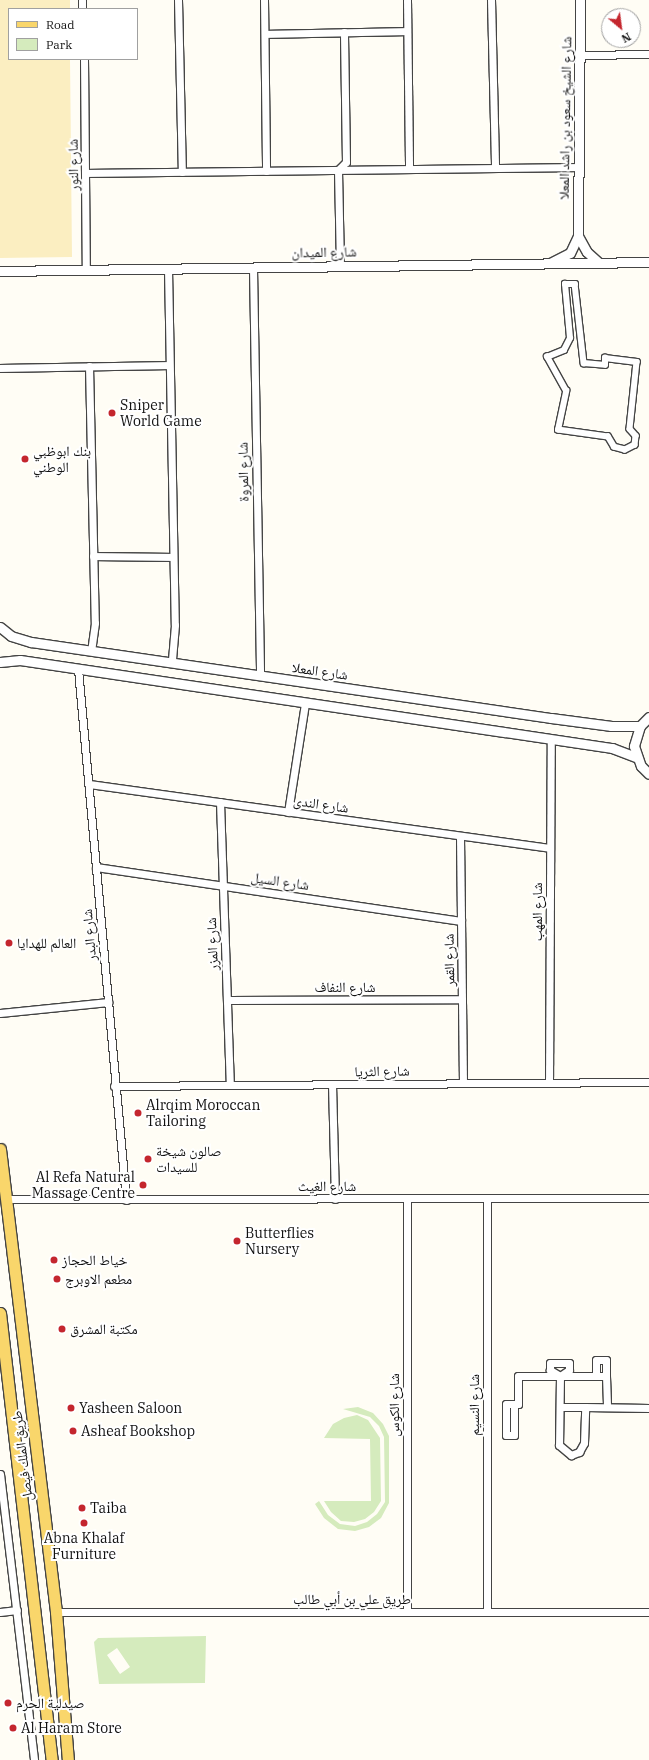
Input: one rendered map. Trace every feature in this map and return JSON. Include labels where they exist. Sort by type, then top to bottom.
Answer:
[{"type":"main road","name":"طريق الملك فيصل","points":[[0,1149],[56,1612],[68,1760]]},
{"type":"main road","name":"طريق الملك فيصل","points":[[0,1313],[1,1337],[52,1760]]},
{"type":"main road","points":[[37,1632],[48,1678],[58,1760]]},
{"type":"street","points":[[178,0],[182,172]]},
{"type":"street","points":[[264,0],[266,170]]},
{"type":"street","points":[[407,0],[409,169]]},
{"type":"street","points":[[491,0],[495,168]]},
{"type":"street","name":"شارع الشيخ سعود بن راشد المعلا","points":[[548,264],[570,253],[578,236],[580,0]]},
{"type":"street","points":[[265,34],[407,31]]},
{"type":"street","points":[[340,266],[338,170],[346,162],[344,32]]},
{"type":"street","points":[[580,55],[649,54]]},
{"type":"street","name":"شارع النور","points":[[84,60],[87,173],[86,270]]},
{"type":"street","points":[[87,173],[578,167]]},
{"type":"street","points":[[578,236],[587,252],[598,262]]},
{"type":"street","name":"شارع الميدان","points":[[0,271],[649,262]]},
{"type":"street","name":"شارع المروة","points":[[253,268],[260,676]]},
{"type":"street","points":[[168,269],[168,365],[176,625],[172,664]]},
{"type":"street","points":[[565,284],[575,284],[584,363],[605,365],[605,358],[637,362],[630,429],[636,436],[635,445],[625,450],[614,447],[608,437],[558,430],[566,391],[547,357],[564,350],[570,338],[565,284]]},
{"type":"street","points":[[0,368],[168,365]]},
{"type":"street","points":[[89,366],[95,623],[91,651]]},
{"type":"street","points":[[93,556],[173,557]]},
{"type":"street","name":"شارع المعلا","points":[[0,627],[11,636],[31,642],[172,664],[611,726],[640,726]]},
{"type":"street","points":[[0,662],[20,660],[551,741],[612,748],[636,757]]},
{"type":"street","name":"شارع البدر","points":[[78,669],[108,1002],[114,1086],[126,1200]]},
{"type":"street","points":[[288,812],[305,703]]},
{"type":"street","points":[[649,717],[640,726],[634,746],[636,757],[649,775]]},
{"type":"street","name":"شارع المهب","points":[[549,1083],[551,741]]},
{"type":"street","name":"شارع الندى","points":[[89,784],[460,837],[550,848]]},
{"type":"street","name":"شارع المزر","points":[[220,802],[230,1084]]},
{"type":"street","name":"شارع القمر","points":[[460,837],[463,1083]]},
{"type":"street","name":"شارع السيل","points":[[96,867],[461,921]]},
{"type":"street","name":"شارع النفاف","points":[[227,1000],[462,1000]]},
{"type":"street","points":[[0,1013],[108,1002]]},
{"type":"street","name":"شارع الثريا","points":[[114,1086],[649,1082]]},
{"type":"street","points":[[332,1084],[335,1199]]},
{"type":"street","name":"شارع النسيم","points":[[487,1198],[487,1612]]},
{"type":"street","name":"شارع الغيث","points":[[6,1199],[649,1198]]},
{"type":"street","name":"شارع الكوس","points":[[407,1199],[407,1612]]},
{"type":"street","points":[[596,1376],[596,1360],[606,1360],[607,1407]]},
{"type":"street","points":[[514,1404],[518,1404],[518,1376],[606,1376]]},
{"type":"street","points":[[560,1376],[559,1445],[571,1455],[579,1452],[584,1443],[585,1407]]},
{"type":"street","points":[[560,1407],[649,1408]]},
{"type":"street","points":[[0,1474],[34,1760]]},
{"type":"street","points":[[0,1612],[17,1610]]},
{"type":"street","name":"طريق علي بن أبي طالب","points":[[56,1612],[649,1612]]},
{"type":"green space","points":[[358,1407],[373,1413],[383,1424],[389,1436],[389,1503],[381,1518],[369,1527],[355,1531],[338,1529],[324,1518],[315,1504],[319,1501],[328,1515],[340,1524],[355,1526],[367,1522],[377,1514],[385,1502],[384,1437],[379,1426],[370,1417],[343,1409]]},
{"type":"green space","points":[[357,1415],[368,1420],[380,1438],[381,1501],[374,1512],[365,1519],[354,1522],[341,1521],[331,1512],[324,1501],[371,1501],[370,1439],[324,1438],[333,1424],[344,1418]]},
{"type":"green space","points":[[206,1636],[205,1683],[99,1684],[94,1642],[98,1638]],"holes":[[[117,1648],[130,1667],[120,1674],[107,1655]]]},
{"type":"sand","points":[[0,0],[70,0],[70,8],[8,8],[8,60],[70,60],[72,257],[0,258]]},
{"type":"place","name":"Sniper World Game","points":[[112,413]]},
{"type":"place","name":"بنك ابوظبي الوطني","points":[[25,459]]},
{"type":"place","name":"العالم للهدايا","points":[[9,943]]},
{"type":"place","name":"Alrqim Moroccan Tailoring","points":[[138,1113]]},
{"type":"place","name":"صالون شيخة للسيدات","points":[[148,1159]]},
{"type":"place","name":"Al Refa Natural Massage Centre","points":[[143,1185]]},
{"type":"place","name":"Butterflies Nursery","points":[[237,1241]]},
{"type":"place","name":"خياط الحجاز","points":[[54,1260]]},
{"type":"place","name":"مطعم الاوبرج","points":[[57,1279]]},
{"type":"place","name":"مكتبة المشرق","points":[[62,1329]]},
{"type":"place","name":"Yasheen Saloon","points":[[71,1408]]},
{"type":"place","name":"Asheaf Bookshop","points":[[73,1431]]},
{"type":"place","name":"Taiba","points":[[82,1508]]},
{"type":"place","name":"Abna Khalaf Furniture","points":[[84,1523]]},
{"type":"place","name":"صيدلية الحرم","points":[[8,1703]]},
{"type":"place","name":"Al Haram Store","points":[[13,1728]]}]
